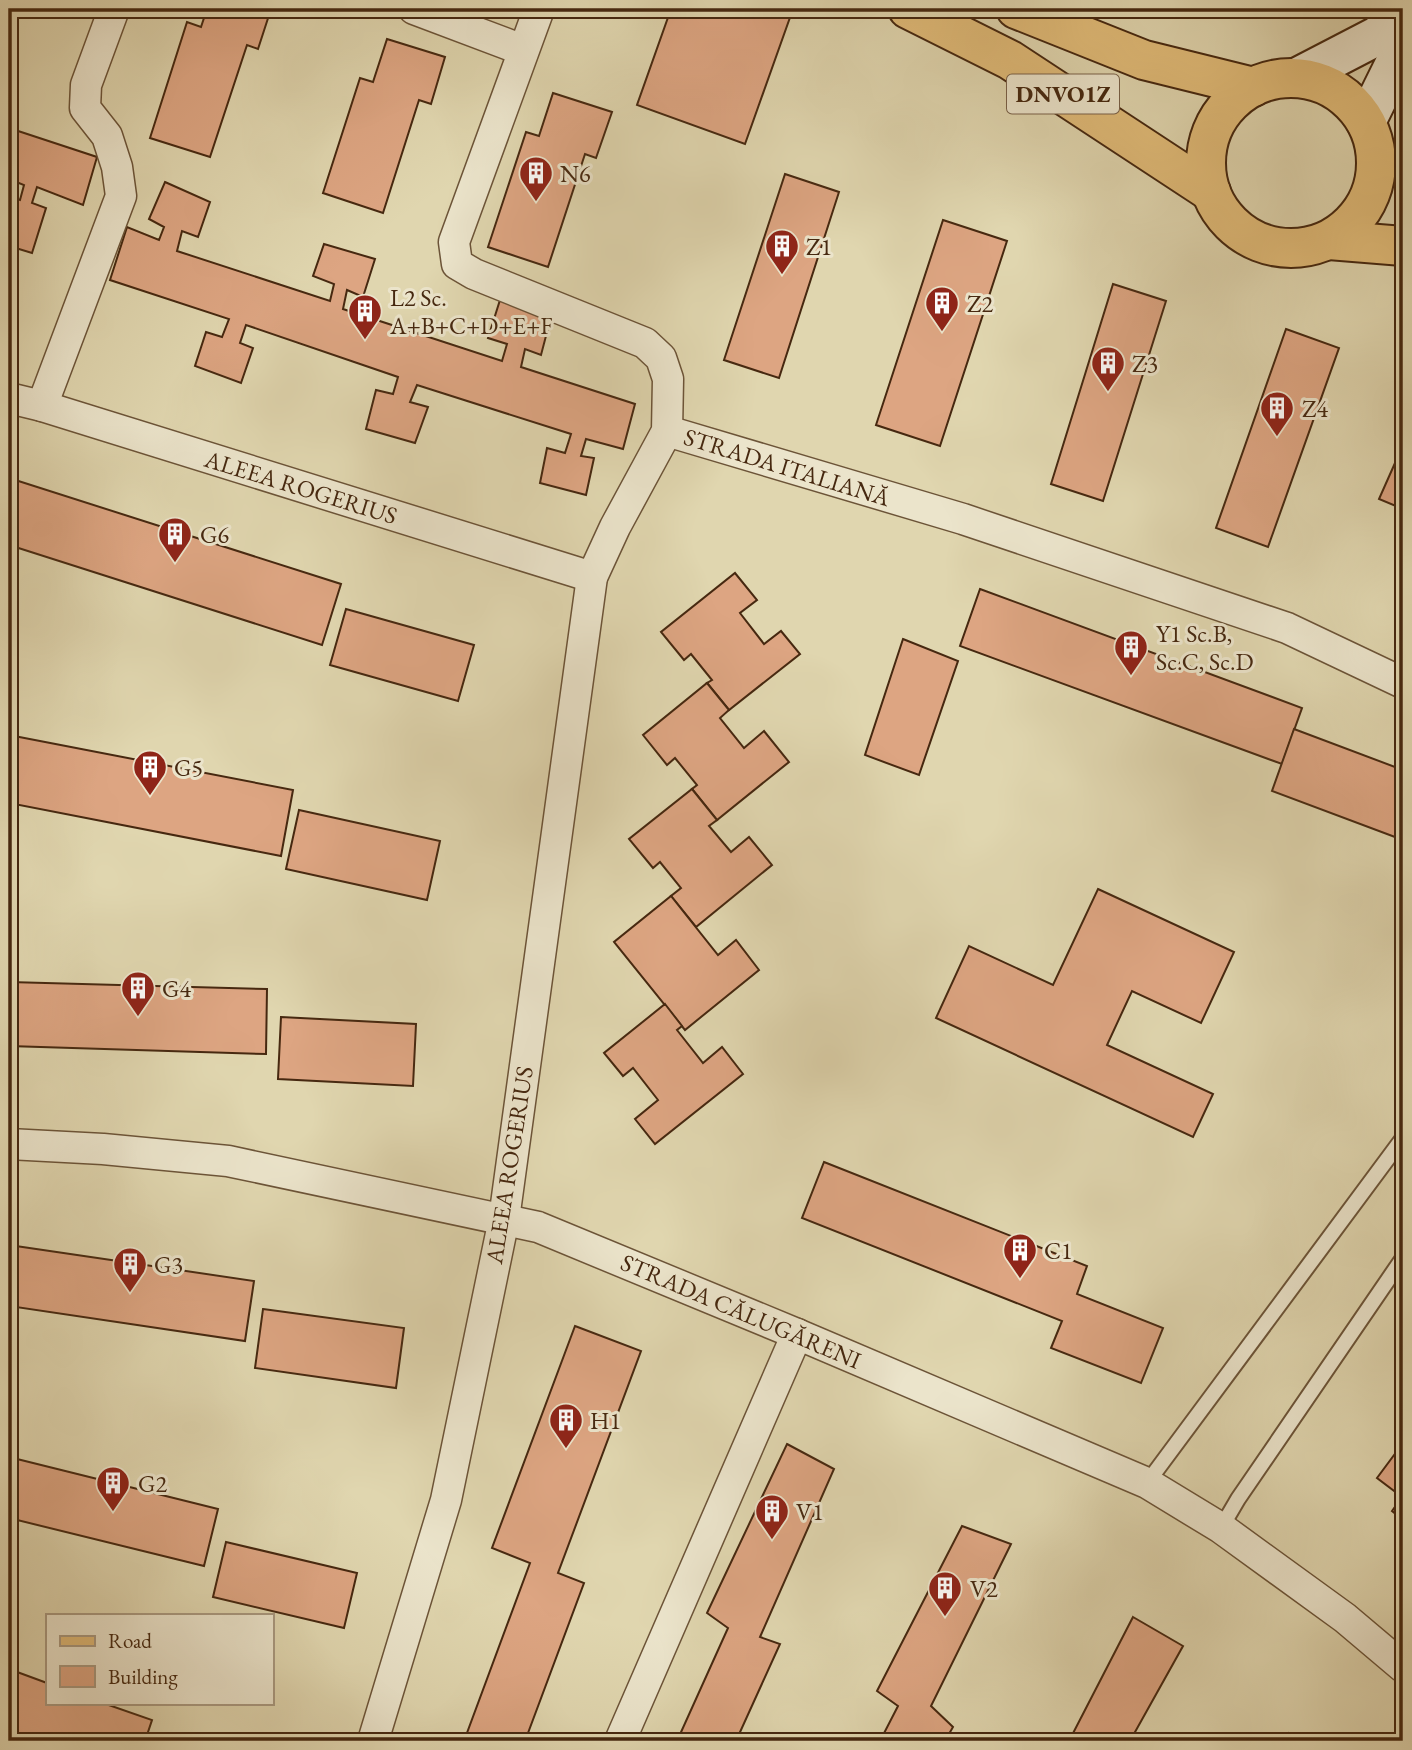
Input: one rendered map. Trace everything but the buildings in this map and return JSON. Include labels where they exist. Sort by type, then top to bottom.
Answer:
[{"type":"main road","name":"DNVO1Z","points":[[908,9],[1010,60],[1211,192]]},
{"type":"main road","name":"DNVO1Z","points":[[1016,9],[1144,60],[1253,87]]},
{"type":"main road","name":"DNVO1Z","points":[[1296,78],[1317,82],[1337,91],[1354,105],[1368,128],[1377,159],[1370,195],[1350,226],[1329,240],[1303,248],[1274,247],[1254,240],[1235,228],[1221,211],[1211,192],[1206,168],[1208,143],[1217,121],[1233,101],[1253,87],[1274,80],[1296,78]]},
{"type":"main road","name":"DNVO1Z","points":[[1368,128],[1403,156]]},
{"type":"main road","name":"DNVO1Z","points":[[1329,240],[1403,246]]},
{"type":"street","points":[[42,406],[121,196],[117,167],[107,136],[85,108],[86,85],[114,9]]},
{"type":"street","points":[[414,9],[523,50]]},
{"type":"street","name":"STRADA ITALIANĂ","points":[[539,9],[454,243],[457,264],[474,274],[645,343],[662,358],[668,379],[667,431],[963,519],[1287,628],[1403,683]]},
{"type":"street","points":[[1296,78],[1377,36],[1403,16]]},
{"type":"street","points":[[1368,128],[1403,47]]},
{"type":"street","name":"ALEEA ROGERIUS","points":[[9,398],[592,577]]},
{"type":"street","name":"ALEEA ROGERIUS","points":[[373,1741],[446,1500],[503,1219],[592,577],[615,527],[667,431]]},
{"type":"street","name":"STRADA CĂLUGĂRENI","points":[[9,1144],[103,1149],[228,1161],[538,1227],[1147,1483],[1221,1528],[1345,1618],[1403,1667]]},
{"type":"street","points":[[620,1741],[797,1334]]},
{"type":"lane","points":[[1147,1483],[1403,1138]]},
{"type":"lane","points":[[1221,1528],[1238,1499],[1403,1258]]},
{"type":"place","name":"N6","points":[[536,203]]},
{"type":"place","name":"Z1","points":[[782,276]]},
{"type":"place","name":"Z2","points":[[942,333]]},
{"type":"place","name":"L2 Sc. A+B+C+D+E+F","points":[[365,341]]},
{"type":"place","name":"Z3","points":[[1108,393]]},
{"type":"place","name":"Z4","points":[[1277,438]]},
{"type":"place","name":"G6","points":[[175,564]]},
{"type":"place","name":"Y1 Sc.B, Sc.C, Sc.D","points":[[1131,677]]},
{"type":"place","name":"G5","points":[[150,797]]},
{"type":"place","name":"G4","points":[[138,1018]]},
{"type":"place","name":"C1","points":[[1020,1280]]},
{"type":"place","name":"G3","points":[[130,1294]]},
{"type":"place","name":"H1","points":[[566,1450]]},
{"type":"place","name":"G2","points":[[113,1513]]},
{"type":"place","name":"V1","points":[[772,1541]]},
{"type":"place","name":"V2","points":[[945,1618]]}]
